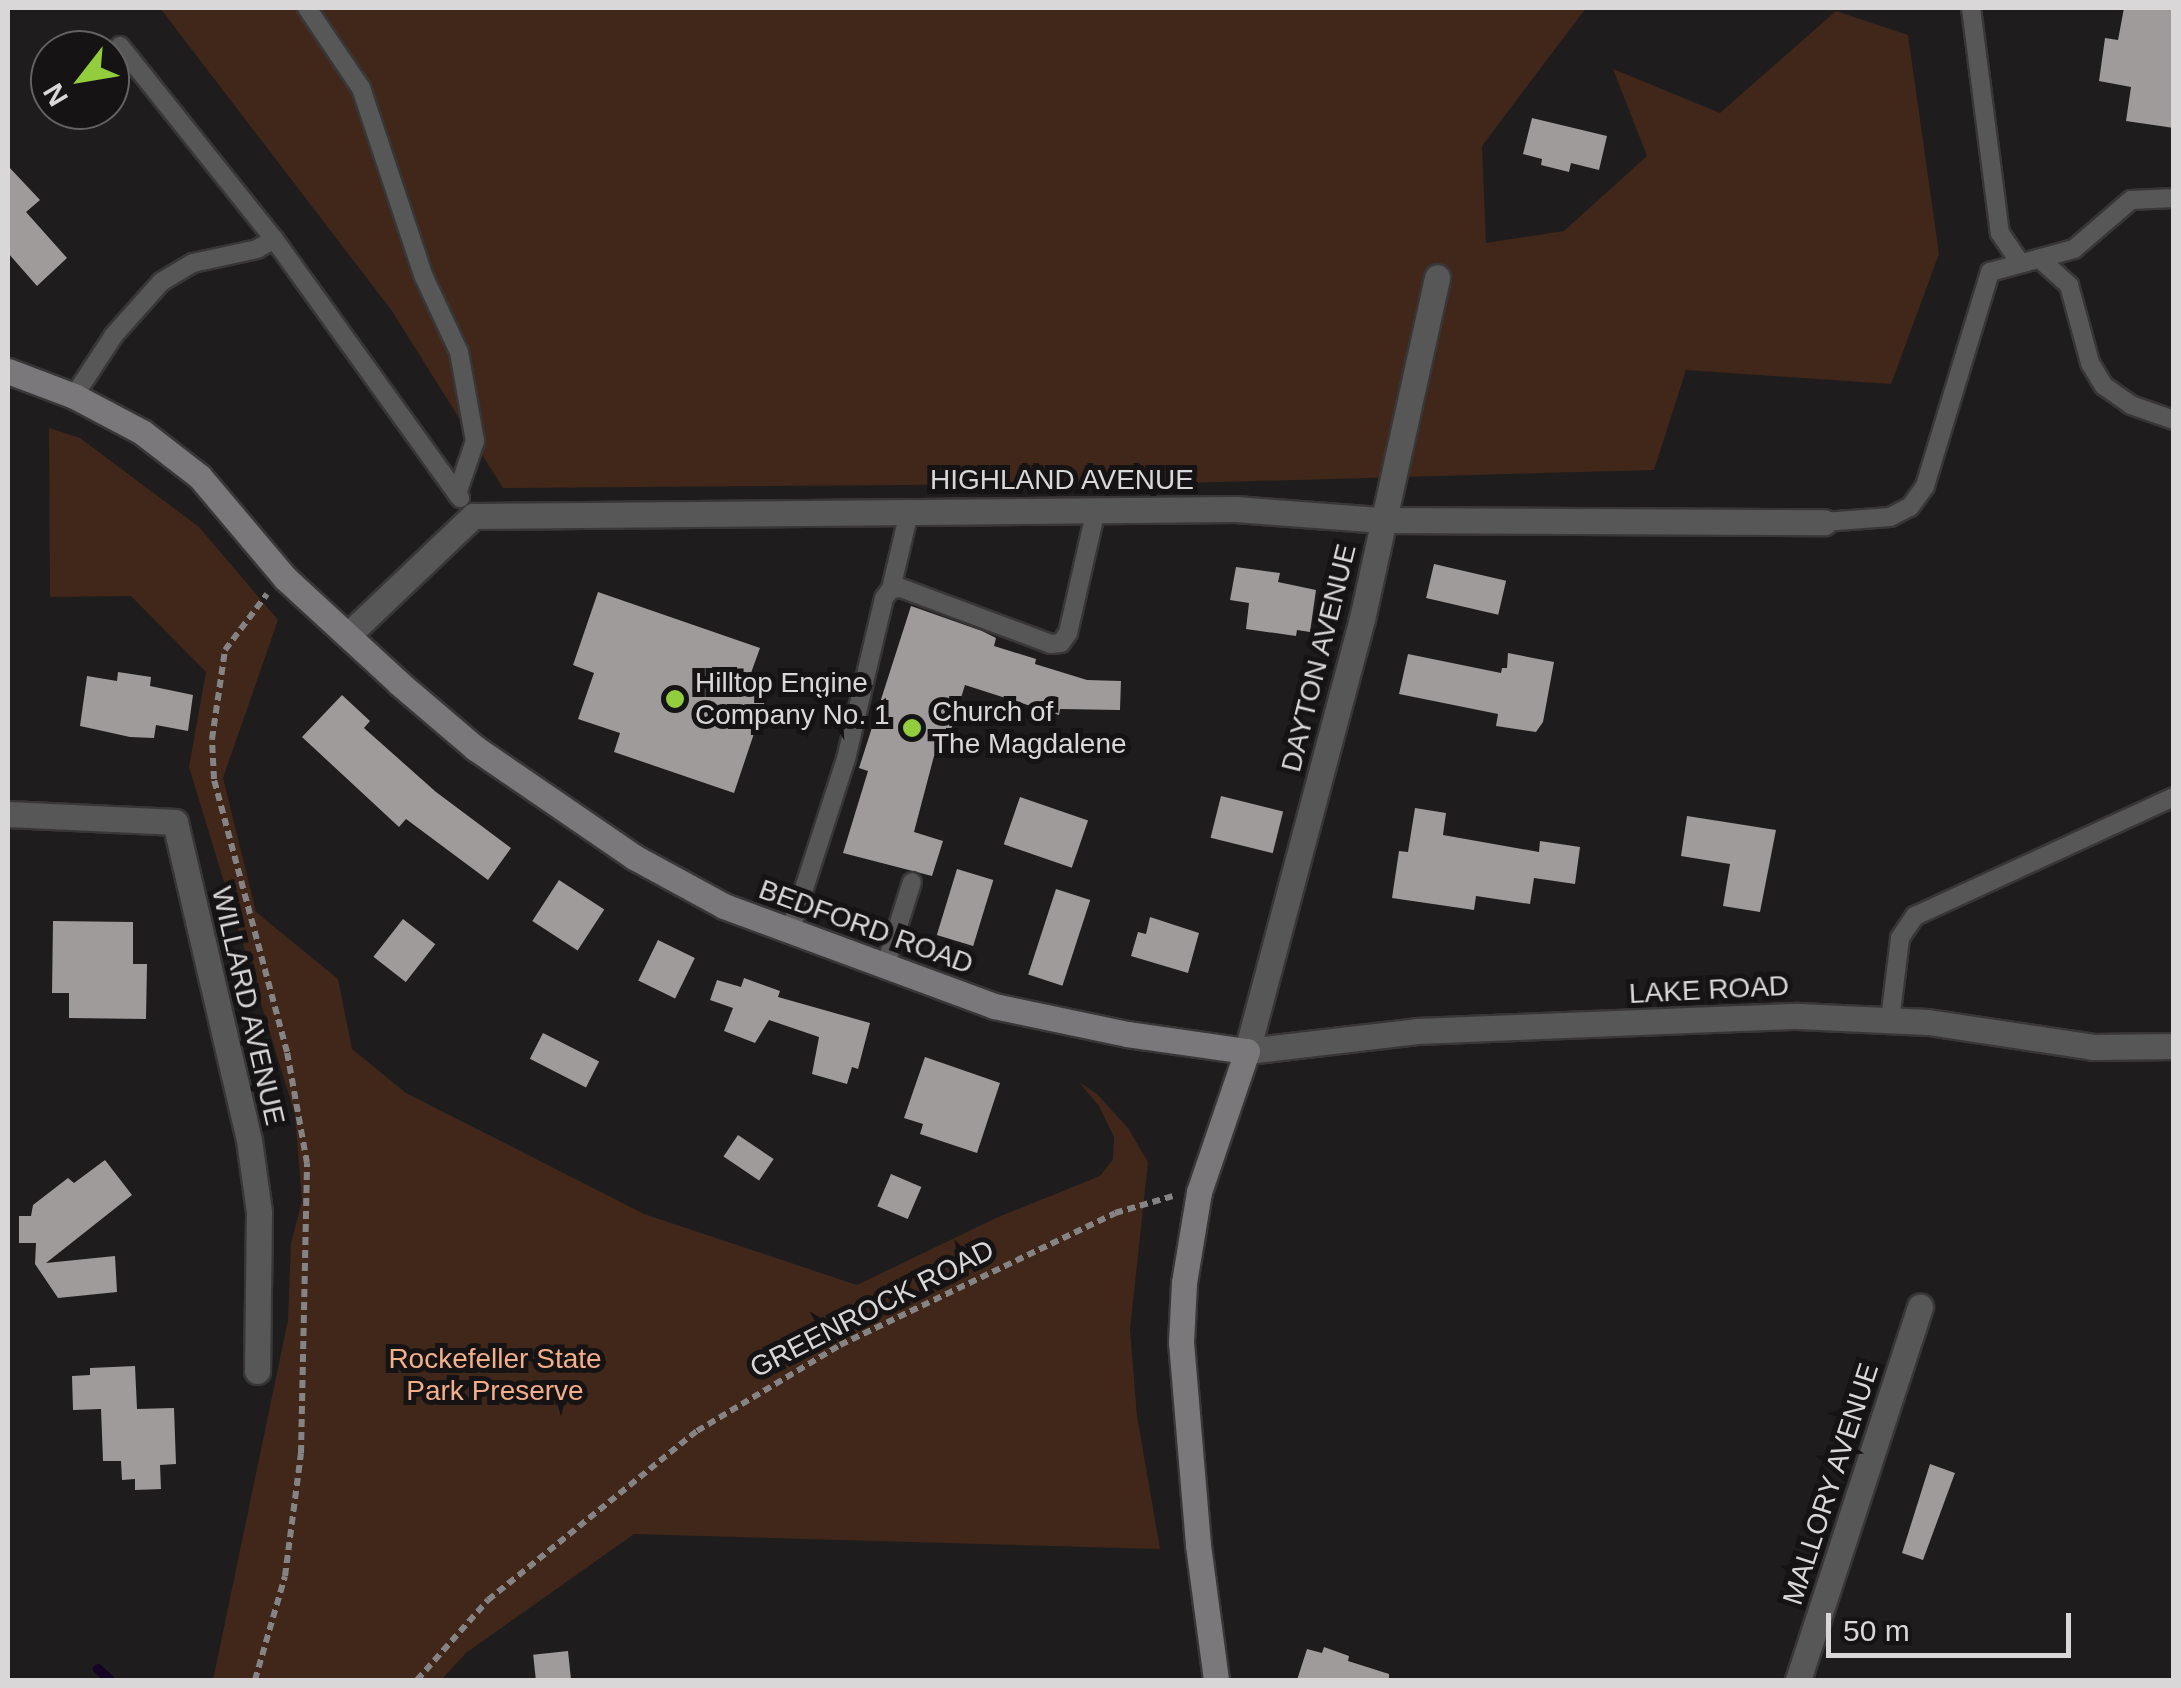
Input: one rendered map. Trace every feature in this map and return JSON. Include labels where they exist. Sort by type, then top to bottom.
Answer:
[{"type":"main road","name":"BEDFORD ROAD","points":[[8,370],[74,396],[142,432],[200,476],[285,578],[475,748],[556,807],[709,898],[790,932],[994,1006],[1127,1034],[1247,1051]]},
{"type":"main road","points":[[1216,1680],[1198,1544],[1181,1342],[1184,1283],[1199,1192],[1247,1051]]},
{"type":"street","name":"DAYTON AVENUE","points":[[1247,1051],[1362,620],[1437,277]]},
{"type":"street","name":"HIGHLAND AVENUE","points":[[473,516],[1236,509],[1384,520],[1824,522]]},
{"type":"street","points":[[348,635],[473,516]]},
{"type":"street","name":"WILLARD AVENUE","points":[[8,814],[175,822],[249,1140],[259,1212],[258,1372]]},
{"type":"street","name":"LAKE ROAD","points":[[1247,1051],[1417,1031],[1798,1016],[1890,1020],[2094,1048],[2174,1046]]},
{"type":"street","name":"MALLORY AVENUE","points":[[1798,1680],[1920,1306]]},
{"type":"lane","points":[[307,8],[361,88],[424,276],[458,352],[474,441],[457,494]]},
{"type":"lane","points":[[1971,8],[2000,233],[2020,263]]},
{"type":"lane","points":[[130,59],[274,239],[473,516]]},
{"type":"lane","points":[[1824,522],[1890,517],[1910,507],[1924,486],[1990,272],[2074,249],[2131,200],[2174,198]]},
{"type":"lane","points":[[74,396],[114,335],[161,282],[193,263],[257,250],[274,239]]},
{"type":"lane","points":[[2040,260],[2069,286],[2090,362],[2104,386],[2131,405],[2174,420]]},
{"type":"lane","points":[[891,589],[901,588],[1052,644],[1061,642],[1068,633],[1096,510]]},
{"type":"lane","points":[[790,932],[846,760],[884,598],[891,589],[909,512]]},
{"type":"lane","points":[[1890,1020],[1900,938],[1915,916],[2174,797]]},
{"type":"lane","points":[[886,967],[912,882]]},
{"type":"path","name":"GREENROCK ROAD","points":[[417,1680],[488,1600],[697,1431],[757,1393],[840,1345],[1061,1238],[1156,1200],[1199,1192]]},
{"type":"green space","points":[[160,8],[1586,8],[1482,146],[1486,243],[1564,231],[1647,156],[1613,69],[1720,113],[1836,11],[1908,35],[1939,254],[1891,384],[1686,370],[1654,470],[1186,483],[503,488],[392,311]]},
{"type":"green space","name":"Rockefeller State Park Preserve","points":[[49,428],[80,438],[199,527],[278,620],[223,778],[256,912],[338,979],[352,1049],[406,1093],[644,1214],[857,1285],[996,1218],[1100,1176],[1113,1159],[1114,1137],[1099,1106],[1079,1082],[1097,1094],[1128,1128],[1148,1162],[1130,1330],[1137,1416],[1160,1549],[634,1534],[466,1653],[441,1680],[213,1680],[288,1320],[291,1243],[302,1201],[295,1115],[189,767],[206,672],[131,596],[50,597]]},
{"type":"building","points":[[2124,8],[2174,8],[2174,128],[2126,121],[2131,87],[2099,81],[2105,38],[2118,40]]},
{"type":"building","points":[[1532,118],[1607,136],[1599,170],[1571,163],[1569,172],[1541,165],[1542,159],[1523,154]]},
{"type":"building","points":[[8,166],[40,200],[26,212],[67,258],[37,286],[8,253]]},
{"type":"building","points":[[1434,564],[1506,581],[1498,615],[1426,598]]},
{"type":"building","points":[[1236,567],[1280,573],[1278,582],[1316,590],[1310,632],[1297,630],[1296,636],[1246,629],[1249,603],[1230,600]]},
{"type":"building","name":"Hilltop Engine Company No. 1","points":[[598,592],[760,648],[751,673],[772,680],[734,793],[614,752],[620,733],[578,719],[594,673],[573,665]]},
{"type":"building","name":"Church of The Magdalene","points":[[911,606],[982,631],[996,638],[994,646],[1036,659],[1035,664],[1087,680],[1121,681],[1120,710],[1060,709],[1059,715],[965,685],[947,742],[939,757],[934,756],[914,832],[943,841],[932,876],[843,853],[868,771],[859,768]]},
{"type":"building","points":[[1508,653],[1554,662],[1543,722],[1536,732],[1496,726],[1498,714],[1399,694],[1408,654],[1501,673],[1502,668],[1507,668]]},
{"type":"building","points":[[118,672],[151,677],[150,686],[193,695],[188,731],[156,725],[154,738],[130,737],[80,726],[87,676],[117,681]]},
{"type":"building","points":[[342,695],[370,721],[364,728],[436,792],[511,848],[488,880],[406,819],[399,827],[302,737]]},
{"type":"building","points":[[1221,796],[1283,811],[1273,853],[1211,838]]},
{"type":"building","points":[[1020,797],[1088,820],[1072,868],[1004,844]]},
{"type":"building","points":[[1415,808],[1446,813],[1443,835],[1539,852],[1540,841],[1580,847],[1575,884],[1534,878],[1530,904],[1476,896],[1474,910],[1392,898],[1399,851],[1408,852]]},
{"type":"building","points":[[1687,816],[1776,830],[1760,912],[1723,906],[1730,864],[1681,856]]},
{"type":"building","points":[[957,869],[993,880],[973,946],[937,935]]},
{"type":"building","points":[[559,880],[604,909],[578,951],[532,921]]},
{"type":"building","points":[[1056,889],[1090,900],[1062,986],[1028,975]]},
{"type":"building","points":[[1150,917],[1199,933],[1188,973],[1131,956],[1138,932],[1146,934]]},
{"type":"building","points":[[403,919],[435,944],[406,982],[373,957]]},
{"type":"building","points":[[53,921],[133,922],[133,964],[147,964],[146,1019],[69,1018],[69,993],[52,993]]},
{"type":"building","points":[[658,940],[695,958],[675,998],[638,980]]},
{"type":"building","points":[[744,978],[780,991],[778,997],[870,1023],[858,1069],[852,1067],[847,1084],[812,1074],[819,1037],[769,1020],[755,1043],[724,1031],[733,1008],[710,1000],[717,980],[741,987]]},
{"type":"building","points":[[543,1033],[599,1062],[586,1087],[530,1059]]},
{"type":"building","points":[[925,1057],[1000,1083],[977,1153],[920,1134],[923,1124],[904,1118]]},
{"type":"building","points":[[738,1135],[774,1159],[759,1181],[723,1157]]},
{"type":"building","points":[[105,1160],[132,1195],[46,1263],[115,1256],[117,1292],[58,1298],[35,1264],[36,1243],[19,1243],[19,1216],[31,1216],[33,1205],[68,1178],[74,1183]]},
{"type":"building","points":[[891,1174],[921,1187],[908,1219],[877,1206]]},
{"type":"building","points":[[135,1366],[137,1409],[174,1408],[176,1464],[160,1465],[161,1489],[135,1490],[135,1479],[122,1480],[121,1461],[103,1461],[101,1409],[73,1410],[72,1376],[90,1375],[90,1368]]},
{"type":"building","points":[[1930,1464],[1955,1473],[1923,1560],[1902,1553]]},
{"type":"building","points":[[1324,1647],[1349,1656],[1348,1661],[1389,1674],[1389,1680],[1297,1680],[1307,1649],[1322,1653]]},
{"type":"building","points":[[568,1651],[571,1680],[536,1680],[533,1655]]},
{"type":"waterway","points":[[98,1669],[110,1680]]},
{"type":"place","name":"Hilltop Engine Company No. 1","points":[[675,699]]},
{"type":"place","name":"Church of The Magdalene","points":[[912,728]]}]
